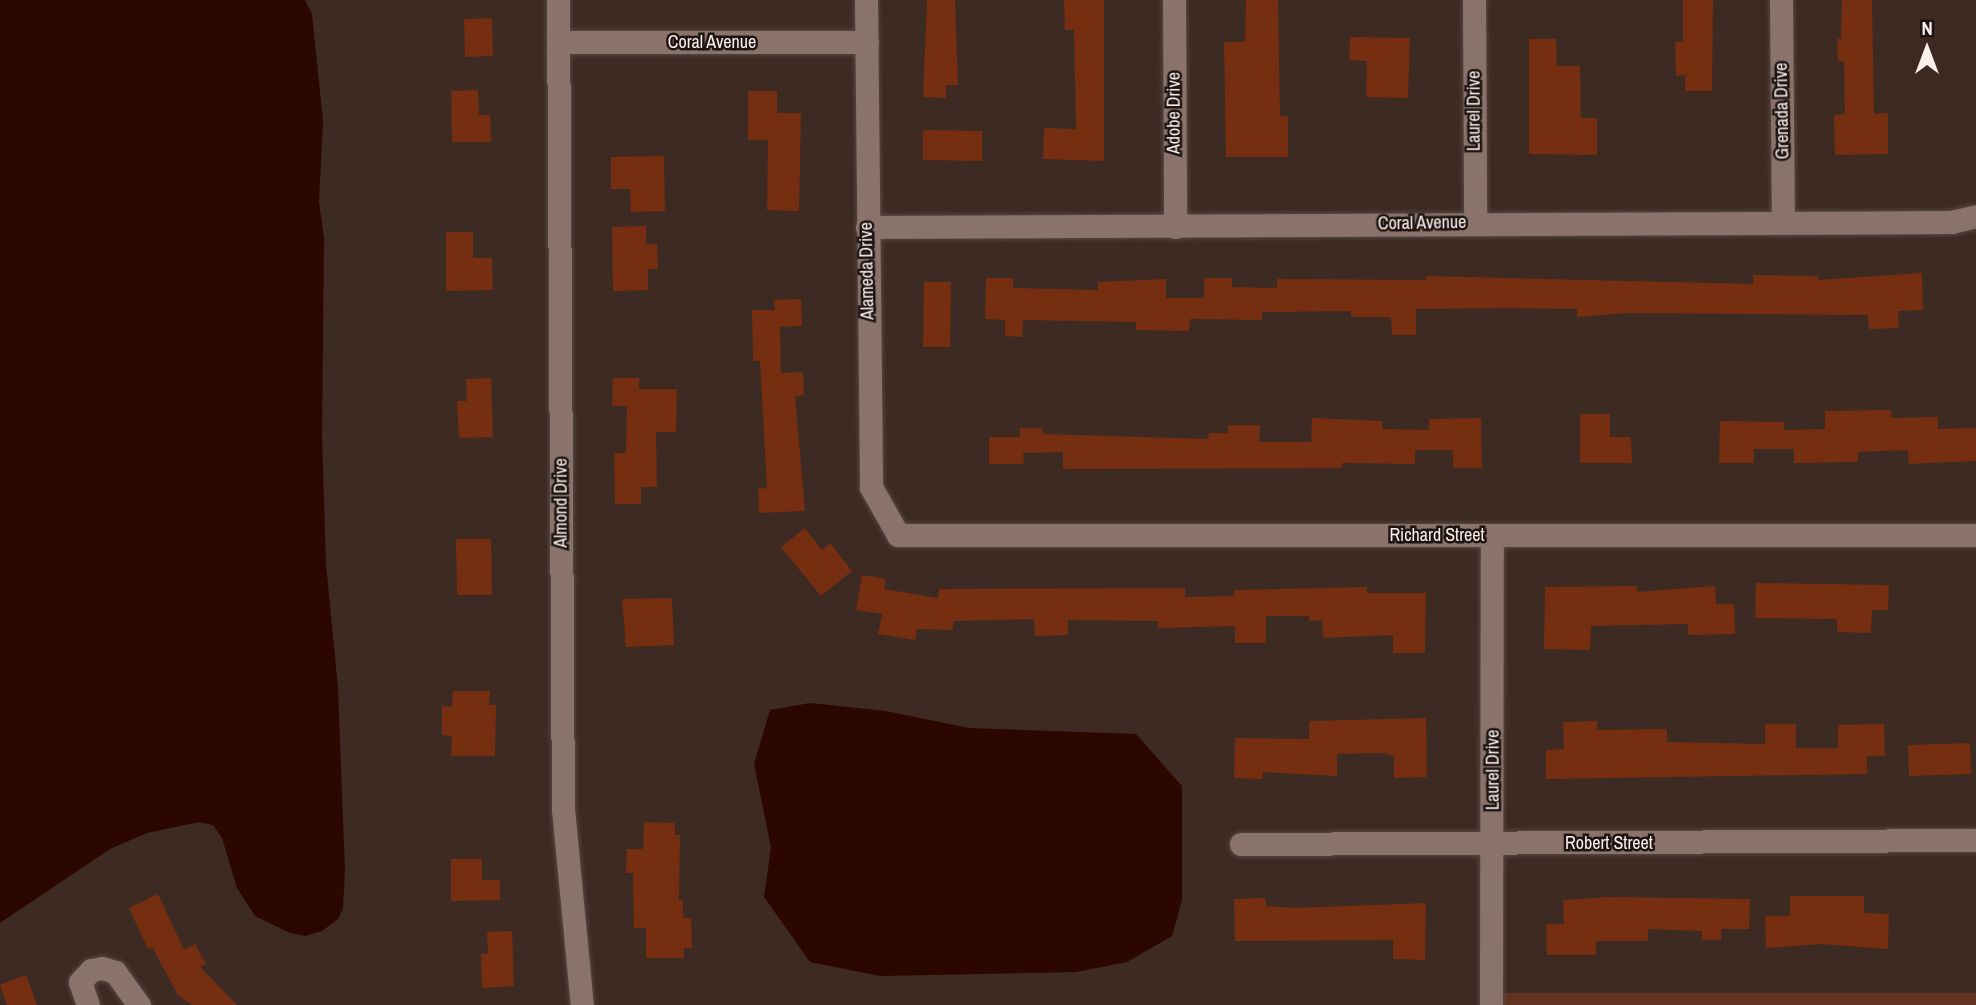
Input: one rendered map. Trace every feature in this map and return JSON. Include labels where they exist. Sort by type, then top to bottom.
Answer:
[{"type":"street","name":"Almond Drive","points":[[558,0],[563,809],[582,1005]]},
{"type":"street","name":"Alameda Drive","points":[[866,0],[871,487],[898,535]]},
{"type":"street","name":"Adobe Drive","points":[[1174,0],[1175,226]]},
{"type":"street","name":"Laurel Drive","points":[[1474,0],[1475,222]]},
{"type":"street","name":"Grenada Drive","points":[[1781,0],[1783,222]]},
{"type":"street","name":"Coral Avenue","points":[[558,42],[867,42]]},
{"type":"street","name":"Coral Avenue","points":[[867,227],[1475,222],[1951,222],[1976,216]]},
{"type":"street","name":"Richard Street","points":[[898,535],[1976,535]]},
{"type":"street","name":"Laurel Drive","points":[[1492,535],[1492,1005]]},
{"type":"street","name":"Robert Street","points":[[1241,844],[1976,840]]},
{"type":"street","points":[[88,1005],[80,982],[91,970],[102,968],[115,972],[139,1005]]},
{"type":"shaded area","points":[[0,0],[305,0],[312,14],[323,121],[319,202],[324,238],[322,437],[326,564],[338,688],[345,871],[343,908],[338,919],[322,931],[305,936],[290,933],[255,916],[237,888],[222,838],[213,825],[199,822],[147,833],[110,849],[0,923]]},
{"type":"shaded area","points":[[810,703],[886,711],[969,728],[1136,734],[1182,786],[1182,900],[1172,936],[1127,962],[1076,972],[880,976],[810,962],[764,897],[771,847],[754,764],[770,710]]},
{"type":"shaded area","points":[[1492,993],[1976,993],[1976,1005],[1492,1005]]},
{"type":"building","points":[[927,0],[955,0],[958,85],[946,85],[946,98],[923,97]]},
{"type":"building","points":[[1064,0],[1104,0],[1104,161],[1043,159],[1044,128],[1076,129],[1074,30],[1065,30]]},
{"type":"building","points":[[1246,0],[1278,0],[1280,116],[1288,116],[1288,157],[1226,157],[1224,42],[1245,42]]},
{"type":"building","points":[[1683,0],[1713,0],[1712,91],[1685,91],[1685,75],[1676,76],[1675,42],[1683,41]]},
{"type":"building","points":[[1842,0],[1872,0],[1874,114],[1888,113],[1888,154],[1835,155],[1834,115],[1845,114],[1844,61],[1838,61],[1837,39],[1841,39]]},
{"type":"building","points":[[492,18],[493,56],[465,57],[464,19]]},
{"type":"building","points":[[1350,37],[1410,38],[1408,98],[1366,97],[1367,61],[1349,60]]},
{"type":"building","points":[[1529,39],[1556,39],[1557,66],[1580,66],[1581,118],[1597,118],[1597,155],[1529,154]]},
{"type":"building","points":[[478,90],[479,115],[490,115],[491,142],[452,142],[451,91]]},
{"type":"building","points":[[748,91],[777,91],[777,113],[801,113],[799,211],[767,210],[768,140],[748,140]]},
{"type":"building","points":[[923,130],[982,131],[982,161],[923,160]]},
{"type":"building","points":[[664,156],[665,211],[631,212],[630,189],[611,189],[611,157]]},
{"type":"building","points":[[646,226],[646,244],[657,244],[658,269],[648,269],[648,290],[613,291],[612,227]]},
{"type":"building","points":[[446,232],[473,232],[473,258],[492,258],[493,290],[446,291]]},
{"type":"building","points":[[1922,273],[1923,310],[1898,311],[1899,328],[1869,329],[1868,315],[1629,313],[1577,317],[1577,309],[1506,308],[1416,309],[1416,335],[1392,335],[1391,317],[1351,317],[1351,311],[1262,312],[1262,320],[1190,319],[1189,331],[1136,330],[1136,322],[1023,320],[1022,337],[1005,336],[1005,320],[985,319],[986,278],[1013,278],[1013,288],[1098,290],[1098,282],[1166,279],[1166,298],[1204,298],[1204,278],[1232,278],[1232,287],[1277,288],[1277,279],[1426,280],[1426,276],[1753,284],[1753,275],[1818,276],[1818,280]]},
{"type":"building","points":[[924,282],[951,282],[950,347],[923,347]]},
{"type":"building","points":[[801,299],[802,326],[780,327],[781,373],[803,372],[804,395],[795,396],[805,511],[759,513],[758,489],[767,488],[760,361],[753,361],[752,310],[775,310],[774,300]]},
{"type":"building","points":[[491,378],[493,437],[459,438],[457,401],[467,401],[466,379]]},
{"type":"building","points":[[613,378],[639,378],[639,389],[677,389],[676,432],[656,432],[657,487],[641,487],[641,504],[615,504],[614,453],[626,453],[627,406],[612,406]]},
{"type":"building","points":[[1891,410],[1891,418],[1938,417],[1938,429],[1976,428],[1976,461],[1909,464],[1908,450],[1858,452],[1858,462],[1794,463],[1794,449],[1754,449],[1754,463],[1719,463],[1720,421],[1784,422],[1784,430],[1825,429],[1825,411]]},
{"type":"building","points":[[1580,414],[1610,414],[1610,437],[1631,437],[1632,463],[1580,463]]},
{"type":"building","points":[[1312,418],[1382,421],[1382,429],[1429,430],[1429,419],[1481,418],[1482,468],[1453,468],[1453,450],[1415,450],[1415,464],[1342,463],[1342,468],[1063,469],[1063,452],[1023,453],[1024,464],[989,464],[989,437],[1020,437],[1020,428],[1042,428],[1043,434],[1208,439],[1209,433],[1228,433],[1228,425],[1260,425],[1259,442],[1311,442]]},
{"type":"building","points":[[805,528],[822,550],[830,543],[852,571],[821,596],[781,547]]},
{"type":"building","points":[[456,539],[491,539],[492,595],[457,595]]},
{"type":"building","points":[[862,575],[886,579],[884,589],[938,598],[939,589],[1185,588],[1185,597],[1234,596],[1234,590],[1367,587],[1367,593],[1426,593],[1425,653],[1393,653],[1393,635],[1323,638],[1322,620],[1309,621],[1309,616],[1266,616],[1266,643],[1235,643],[1235,626],[1158,628],[1158,621],[1068,620],[1068,635],[1035,636],[1034,619],[953,621],[953,630],[917,629],[915,640],[878,634],[882,614],[856,610]]},
{"type":"building","points":[[1756,583],[1889,585],[1888,610],[1872,610],[1871,633],[1837,632],[1837,619],[1755,618]]},
{"type":"building","points":[[1637,586],[1637,592],[1715,586],[1716,604],[1734,604],[1735,634],[1688,635],[1688,624],[1591,626],[1590,650],[1544,649],[1545,587]]},
{"type":"building","points":[[672,598],[674,645],[626,647],[622,599]]},
{"type":"building","points":[[453,691],[490,691],[489,705],[496,705],[495,756],[451,756],[452,736],[442,735],[442,706],[452,707]]},
{"type":"building","points":[[1426,718],[1427,777],[1394,778],[1394,756],[1384,753],[1337,754],[1337,776],[1263,772],[1263,779],[1234,778],[1235,738],[1309,739],[1309,721]]},
{"type":"building","points":[[1597,721],[1597,730],[1667,729],[1667,742],[1765,744],[1765,724],[1796,724],[1796,748],[1838,748],[1838,725],[1884,724],[1885,756],[1867,756],[1867,774],[1546,779],[1546,750],[1564,749],[1563,722]]},
{"type":"building","points":[[1970,743],[1971,774],[1909,776],[1908,745]]},
{"type":"building","points":[[644,822],[675,823],[675,835],[680,835],[679,900],[683,900],[683,918],[691,918],[692,948],[684,948],[684,958],[646,958],[646,928],[634,928],[633,873],[626,873],[627,849],[643,849]]},
{"type":"building","points":[[451,859],[482,859],[482,880],[500,880],[500,900],[451,901]]},
{"type":"building","points":[[158,894],[184,950],[195,944],[206,964],[200,967],[237,1005],[192,1005],[178,995],[152,947],[148,949],[129,908]]},
{"type":"building","points":[[1790,896],[1864,896],[1864,913],[1889,914],[1888,949],[1821,944],[1766,948],[1765,916],[1790,916]]},
{"type":"building","points":[[1609,897],[1750,899],[1749,929],[1721,929],[1721,940],[1702,940],[1702,931],[1648,929],[1648,941],[1596,941],[1596,955],[1547,955],[1546,924],[1564,924],[1563,900]]},
{"type":"building","points":[[1265,898],[1266,906],[1296,908],[1426,903],[1425,960],[1393,959],[1393,940],[1235,941],[1234,899]]},
{"type":"building","points":[[512,931],[514,986],[482,988],[481,954],[488,954],[487,932]]},
{"type":"building","points":[[26,975],[37,1005],[7,1005],[0,985]]}]
